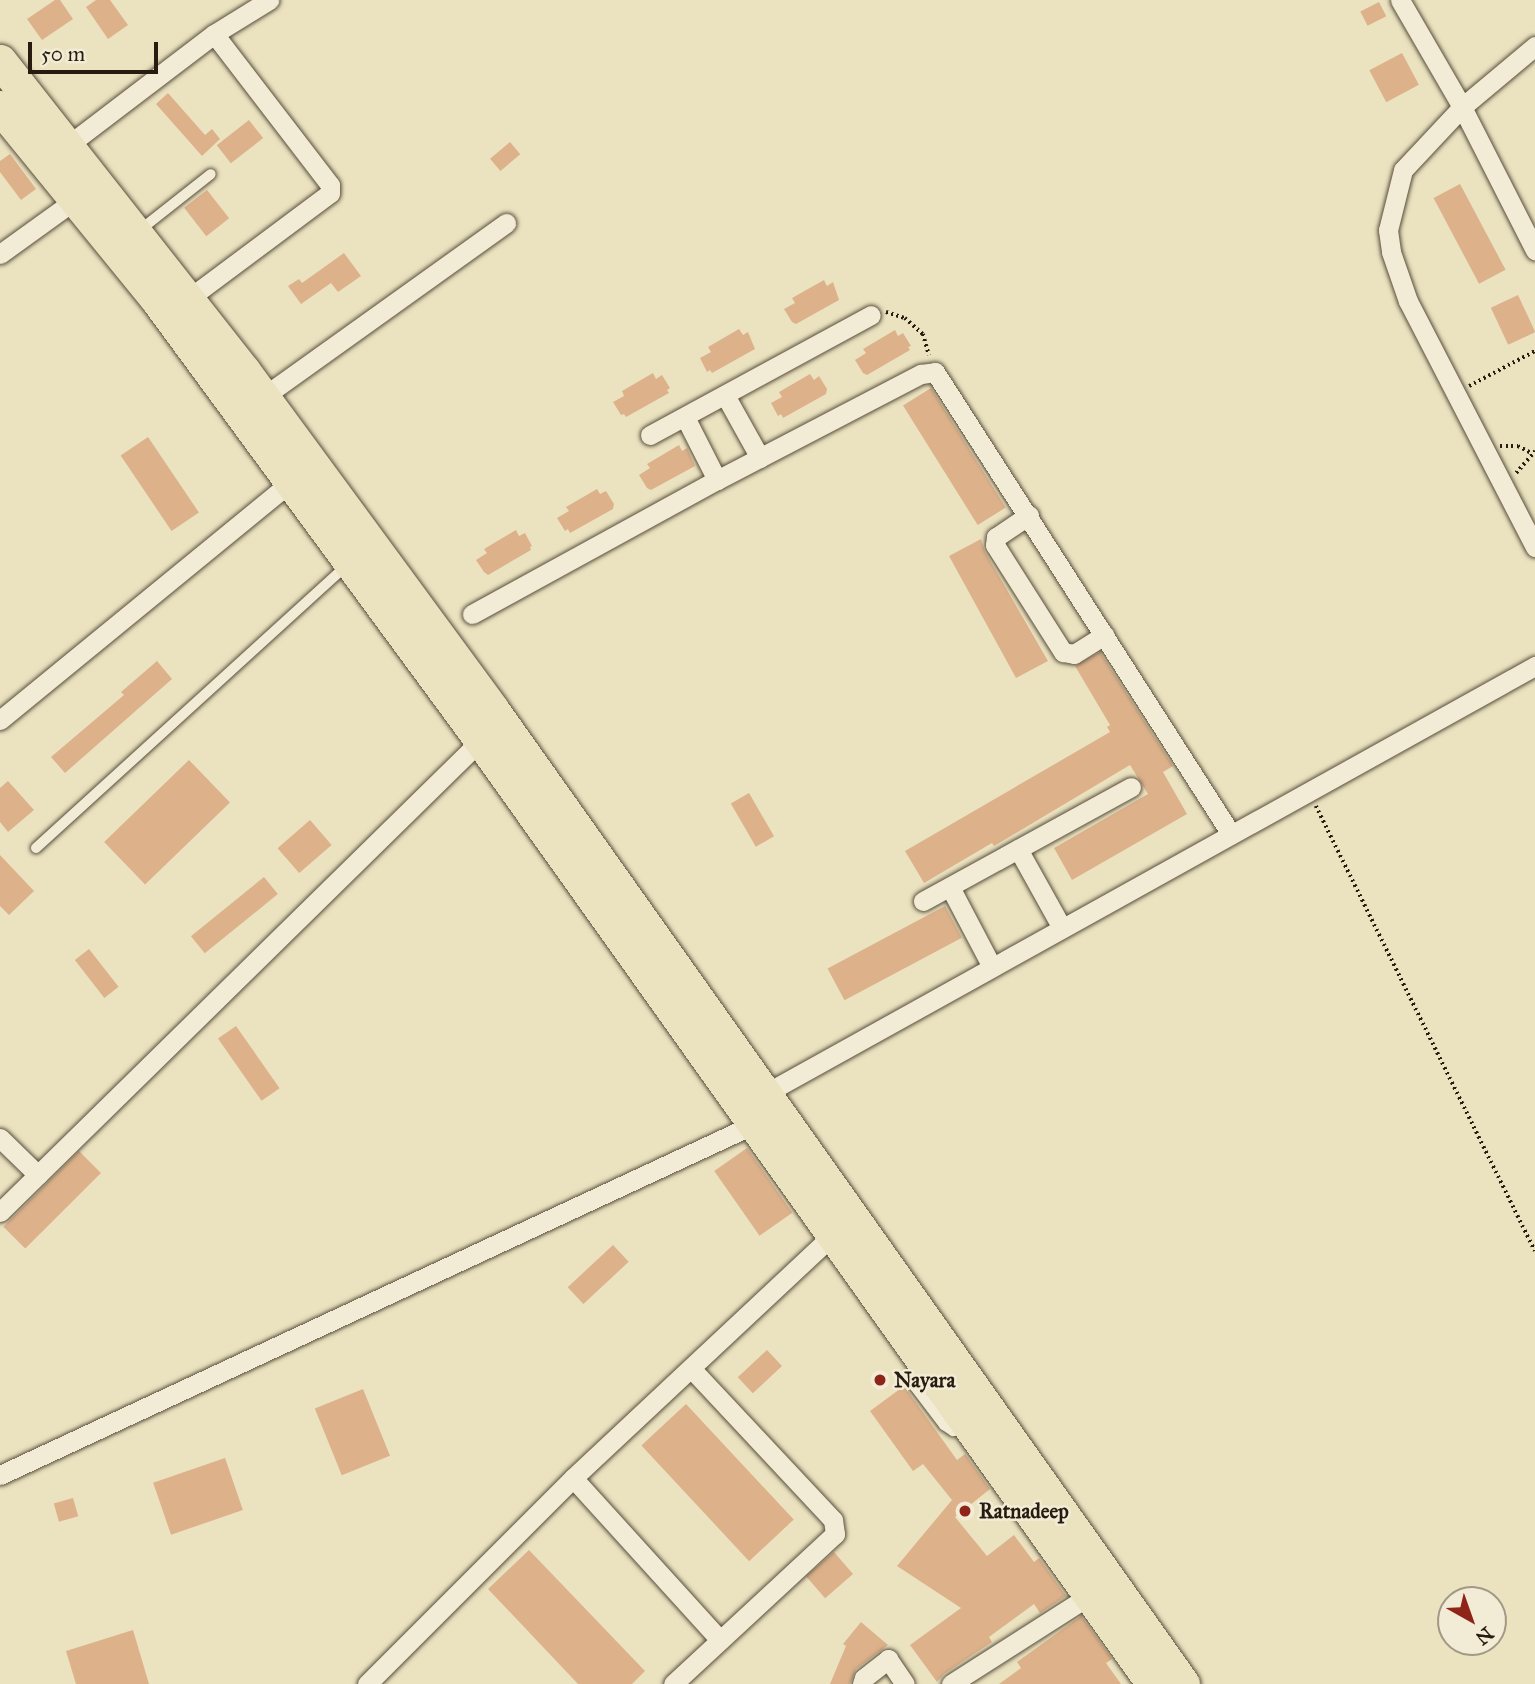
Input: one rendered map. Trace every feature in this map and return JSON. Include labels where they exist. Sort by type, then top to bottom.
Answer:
[{"type":"highway","points":[[0,61],[263,397],[492,709],[759,1110],[833,1235],[971,1429],[1100,1589],[1183,1684]]},
{"type":"highway","points":[[0,107],[158,301],[481,740],[1050,1493],[1153,1684]]},
{"type":"street","points":[[67,146],[214,34],[269,0]]},
{"type":"street","points":[[1400,0],[1462,107],[1535,250]]},
{"type":"street","points":[[188,299],[330,193],[330,185],[214,34]]},
{"type":"street","points":[[1535,46],[1462,107],[1403,170],[1388,230],[1391,252],[1408,301],[1535,547]]},
{"type":"street","points":[[0,254],[75,200]]},
{"type":"street","points":[[263,397],[506,223]]},
{"type":"street","points":[[650,435],[871,315]]},
{"type":"street","points":[[472,614],[717,480],[929,371],[935,372],[944,381],[1231,834]]},
{"type":"street","points":[[725,395],[760,458]]},
{"type":"street","points":[[685,417],[717,480]]},
{"type":"street","points":[[0,720],[290,482]]},
{"type":"street","points":[[1029,515],[996,537],[994,542],[1031,603],[1067,654],[1074,654],[1105,635]]},
{"type":"street","points":[[0,1475],[759,1110],[992,967],[1535,666]]},
{"type":"street","points":[[0,1212],[481,740]]},
{"type":"street","points":[[923,901],[1131,787]]},
{"type":"street","points":[[1018,849],[1062,928]]},
{"type":"street","points":[[950,887],[992,967]]},
{"type":"street","points":[[0,1138],[38,1175]]},
{"type":"street","points":[[367,1684],[573,1478],[833,1235]]},
{"type":"street","points":[[673,1684],[835,1534],[833,1520],[691,1368]]},
{"type":"street","points":[[573,1478],[720,1640]]},
{"type":"street","points":[[951,1684],[1100,1589]]},
{"type":"street","points":[[862,1684],[864,1678],[888,1659],[905,1684]]},
{"type":"lane","points":[[136,233],[211,174]]},
{"type":"lane","points":[[37,848],[350,562]]},
{"type":"path","points":[[871,315],[895,313],[923,334],[928,349],[929,371]]},
{"type":"path","points":[[1454,393],[1535,351]]},
{"type":"path","points":[[1485,451],[1512,445],[1533,452],[1522,468],[1500,479]]},
{"type":"path","points":[[1309,792],[1535,1251]]},
{"type":"building","points":[[55,0],[60,0],[73,19],[42,40],[27,19]]},
{"type":"building","points":[[96,0],[110,0],[128,25],[108,39],[86,7]]},
{"type":"building","points":[[1379,2],[1386,16],[1368,26],[1360,12]]},
{"type":"building","points":[[1402,53],[1419,85],[1386,102],[1369,70]]},
{"type":"building","points":[[168,93],[205,135],[212,129],[220,139],[202,156],[156,104]]},
{"type":"building","points":[[249,120],[263,138],[231,163],[217,145]]},
{"type":"building","points":[[510,142],[520,154],[500,171],[490,159]]},
{"type":"building","points":[[10,154],[36,189],[21,200],[0,172],[0,161]]},
{"type":"building","points":[[1460,184],[1506,270],[1479,284],[1434,198]]},
{"type":"building","points":[[207,190],[229,218],[206,236],[184,208]]},
{"type":"building","points":[[344,253],[361,276],[338,292],[331,283],[301,304],[288,286],[299,279],[302,283]]},
{"type":"building","points":[[824,280],[827,286],[833,282],[839,300],[796,324],[792,322],[784,309],[795,303],[792,298]]},
{"type":"building","points":[[1518,295],[1535,332],[1508,345],[1491,308]]},
{"type":"building","points":[[739,329],[743,335],[748,332],[755,349],[712,373],[710,370],[707,372],[700,358],[711,352],[708,347]]},
{"type":"building","points":[[895,330],[898,336],[903,333],[911,346],[908,347],[910,350],[867,375],[863,373],[855,360],[866,353],[863,349]]},
{"type":"building","points":[[653,373],[656,379],[662,375],[670,388],[667,390],[669,393],[626,417],[621,415],[613,402],[624,396],[622,391]]},
{"type":"building","points":[[810,374],[814,380],[819,376],[827,389],[826,394],[783,418],[781,414],[778,416],[771,403],[782,397],[779,392]]},
{"type":"building","points":[[931,388],[1006,508],[978,525],[903,405]]},
{"type":"building","points":[[148,437],[199,512],[172,531],[121,455]]},
{"type":"building","points":[[679,445],[682,451],[687,448],[695,466],[651,490],[647,488],[639,475],[650,468],[647,464]]},
{"type":"building","points":[[597,489],[600,494],[606,491],[614,504],[613,509],[570,533],[568,529],[565,531],[557,518],[569,511],[566,507]]},
{"type":"building","points":[[516,530],[519,536],[525,533],[532,546],[531,550],[488,575],[476,560],[487,553],[484,549]]},
{"type":"building","points":[[981,539],[985,552],[1048,661],[1016,678],[949,556]]},
{"type":"building","points":[[1100,652],[1173,766],[1163,772],[1187,814],[1072,880],[1054,848],[1148,794],[1130,765],[994,846],[992,843],[924,883],[905,851],[1110,732],[1107,727],[1110,725],[1075,666]]},
{"type":"building","points":[[157,661],[172,679],[65,773],[51,757],[124,695],[121,692]]},
{"type":"building","points":[[189,760],[230,802],[145,884],[104,842]]},
{"type":"building","points":[[8,781],[34,810],[8,832],[0,822],[0,788]]},
{"type":"building","points":[[749,793],[774,836],[756,847],[731,804]]},
{"type":"building","points":[[310,820],[332,845],[299,873],[278,848]]},
{"type":"building","points":[[0,855],[34,891],[9,915],[0,906]]},
{"type":"building","points":[[264,877],[278,894],[205,953],[191,936]]},
{"type":"building","points":[[945,906],[962,938],[844,1000],[828,968]]},
{"type":"building","points":[[89,949],[119,987],[104,998],[75,960]]},
{"type":"building","points":[[236,1026],[280,1088],[262,1101],[218,1039]]},
{"type":"building","points":[[747,1148],[792,1213],[760,1236],[714,1171]]},
{"type":"building","points":[[79,1151],[101,1173],[25,1249],[3,1227]]},
{"type":"building","points":[[613,1245],[629,1262],[583,1304],[568,1287]]},
{"type":"building","points":[[767,1350],[782,1366],[753,1393],[738,1377]]},
{"type":"building","points":[[904,1386],[957,1460],[965,1454],[990,1489],[955,1517],[987,1556],[1014,1535],[1034,1562],[1039,1558],[1066,1596],[1040,1613],[1034,1604],[989,1637],[992,1642],[944,1674],[937,1682],[910,1645],[961,1608],[897,1566],[952,1500],[923,1464],[913,1471],[870,1411]]},
{"type":"building","points":[[363,1389],[390,1456],[342,1475],[315,1408]]},
{"type":"building","points":[[686,1404],[794,1520],[749,1561],[641,1446]]},
{"type":"building","points":[[225,1458],[243,1510],[171,1535],[153,1483]]},
{"type":"building","points":[[73,1498],[78,1516],[59,1522],[54,1504]]},
{"type":"building","points":[[529,1550],[645,1671],[632,1684],[578,1684],[488,1589]]},
{"type":"building","points":[[834,1552],[853,1574],[825,1598],[806,1576]]},
{"type":"building","points":[[1081,1616],[1112,1659],[1106,1663],[1121,1684],[999,1684],[1021,1668],[1017,1662]]},
{"type":"building","points":[[861,1622],[888,1645],[856,1669],[850,1684],[830,1684],[846,1646],[843,1644]]},
{"type":"building","points":[[133,1630],[149,1684],[76,1684],[66,1651]]},
{"type":"place","name":"Nayara","points":[[880,1380]]},
{"type":"place","name":"Ratnadeep","points":[[965,1511]]}]
